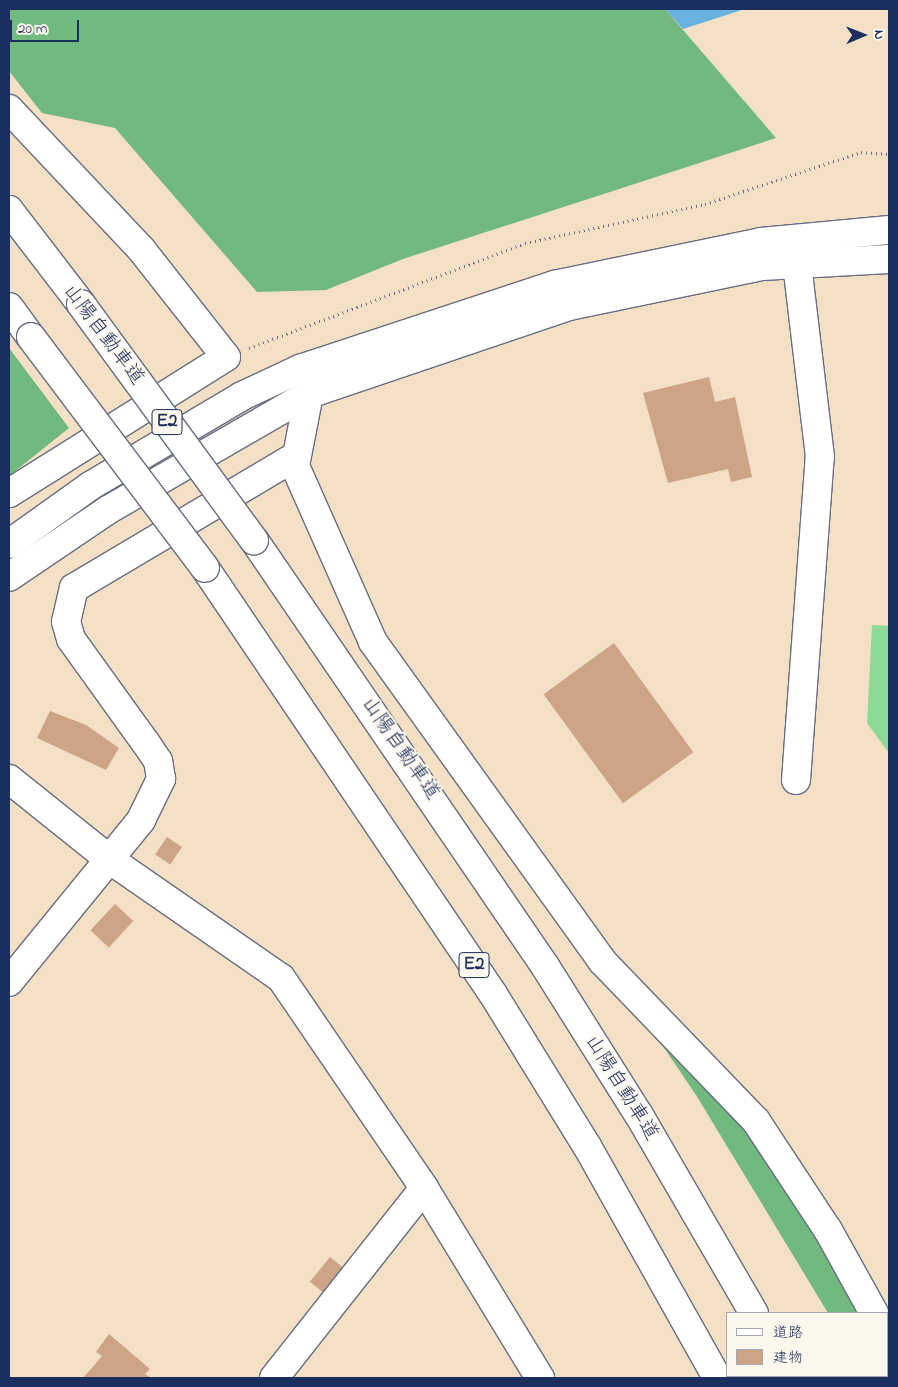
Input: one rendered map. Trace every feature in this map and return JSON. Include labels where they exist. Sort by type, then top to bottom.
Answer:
[{"type":"main road","points":[[9,109],[141,248],[226,357],[9,493]]},
{"type":"main road","name":"山陽自動車道","points":[[9,210],[81,304],[254,540],[545,966],[638,1115],[753,1312]]},
{"type":"main road","points":[[9,544],[90,486],[242,396],[300,369],[554,285],[761,242],[889,230]]},
{"type":"main road","points":[[9,576],[108,510],[309,394],[569,306],[762,266],[889,259]]},
{"type":"main road","points":[[796,780],[820,457],[797,265]]},
{"type":"main road","name":"E2","points":[[9,307],[204,568],[493,994],[587,1146],[717,1378]]},
{"type":"main road","points":[[309,394],[295,466],[374,642],[602,961],[756,1121],[828,1230],[873,1312]]},
{"type":"main road","points":[[9,982],[141,820],[161,779],[154,755],[71,639],[66,622],[74,588],[296,456]]},
{"type":"main road","points":[[9,778],[109,859],[281,978],[424,1188],[540,1378]]},
{"type":"main road","points":[[274,1378],[424,1188]]},
{"type":"path","points":[[226,357],[525,243],[705,204],[861,152],[889,154]]},
{"type":"green space","points":[[9,9],[665,9],[776,138],[403,259],[326,290],[257,292],[115,128],[42,113],[9,71]]},
{"type":"green space","points":[[9,348],[69,428],[9,476]]},
{"type":"green space","points":[[872,625],[889,626],[889,753],[867,723]]},
{"type":"green space","points":[[619,981],[762,1139],[866,1312],[827,1312],[696,1095]]},
{"type":"green space","points":[[888,1362],[889,1378],[862,1378],[888,1377]]},
{"type":"water","points":[[665,9],[745,9],[683,29]]},
{"type":"building","points":[[709,377],[715,402],[735,397],[752,477],[731,482],[728,469],[668,483],[643,393]]},
{"type":"building","points":[[614,643],[693,752],[623,803],[544,694]]},
{"type":"building","points":[[50,711],[86,725],[119,748],[106,770],[37,738]]},
{"type":"building","points":[[167,837],[182,847],[170,864],[155,854]]},
{"type":"building","points":[[115,904],[133,921],[109,947],[90,930]]},
{"type":"building","points":[[330,1257],[346,1270],[326,1295],[310,1282]]},
{"type":"building","points":[[109,1334],[150,1369],[145,1374],[151,1378],[83,1378],[102,1356],[96,1352]]}]
